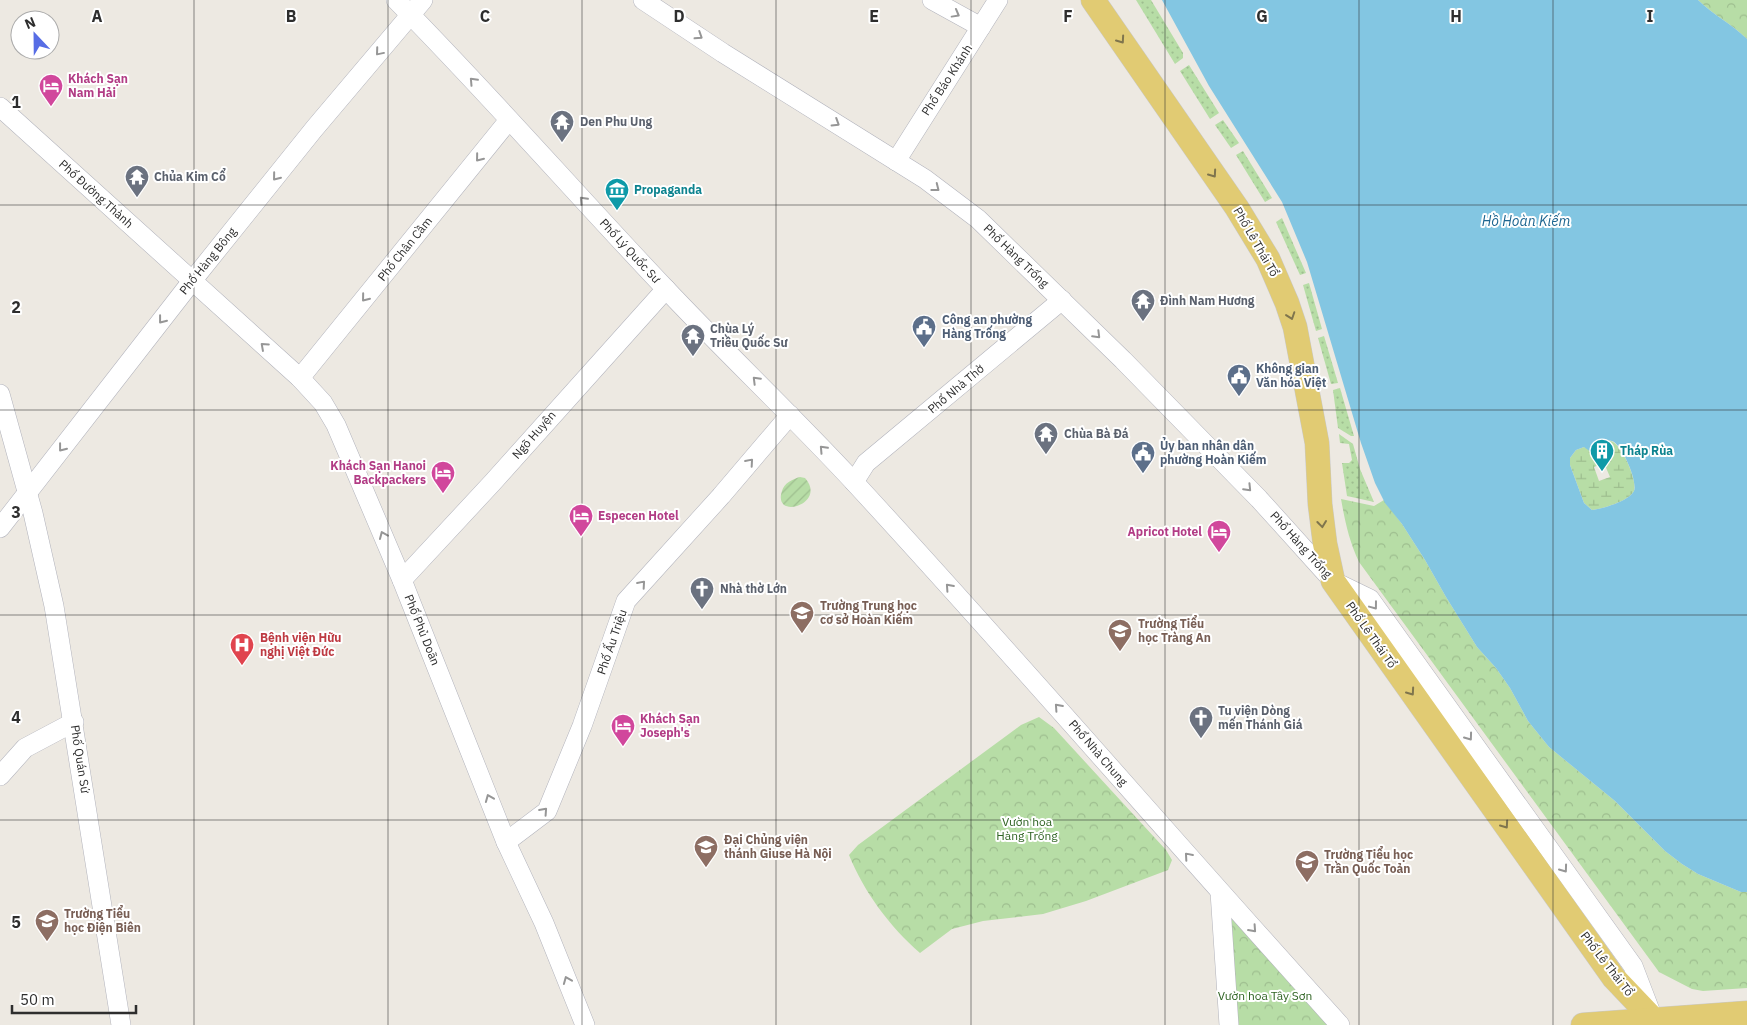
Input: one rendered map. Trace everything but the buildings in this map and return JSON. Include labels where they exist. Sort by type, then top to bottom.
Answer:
[{"type":"main road","name":"Phố Lê Thái Tổ","points":[[1093,0],[1237,208],[1257,239],[1278,282],[1295,328],[1309,397],[1316,443],[1325,544],[1333,580],[1614,978],[1654,1022]]},
{"type":"main road","points":[[1583,1025],[1654,1022],[1747,1013]]},
{"type":"street","name":"Phố Lý Quốc Sư","points":[[396,0],[666,289],[854,482]]},
{"type":"street","name":"Phố Hàng Bông","points":[[0,528],[192,281],[314,129],[423,0]]},
{"type":"street","name":"Phố Hàng Trống","points":[[643,0],[723,53],[925,179],[978,219],[1062,300],[1252,492],[1333,580]]},
{"type":"street","points":[[932,0],[981,27]]},
{"type":"street","name":"Phố Báo Khánh","points":[[896,161],[998,0]]},
{"type":"street","name":"Phố Đường Thành","points":[[0,107],[192,281]]},
{"type":"street","name":"Phố Chân Cầm","points":[[300,378],[509,120]]},
{"type":"street","name":"Phố Phủ Doãn","points":[[192,281],[300,378],[323,403],[336,425],[402,580],[506,842],[541,914],[585,1025]]},
{"type":"street","name":"Ngõ Huyện","points":[[402,580],[493,482],[666,289]]},
{"type":"street","name":"Phố Nhà Thờ","points":[[854,482],[866,464],[1062,300]]},
{"type":"street","name":"Phố Quán Sứ","points":[[0,394],[28,494],[54,606],[121,1025]]},
{"type":"street","name":"Phố Ấu Triệu","points":[[506,842],[547,810],[582,726],[626,602],[790,415]]},
{"type":"street","name":"Phố Nhà Chung","points":[[854,482],[1054,703],[1340,1025]]},
{"type":"street","points":[[0,776],[25,748],[74,722]]},
{"type":"street","points":[[1220,892],[1229,1025]]},
{"type":"green space","points":[[1136,0],[1151,0],[1183,53],[1183,58],[1175,64]]},
{"type":"green space","points":[[1698,0],[1747,0],[1747,39],[1710,10]]},
{"type":"green space","points":[[1189,65],[1219,113],[1210,119],[1180,71]]},
{"type":"green space","points":[[1223,120],[1239,143],[1231,148],[1215,125]]},
{"type":"green space","points":[[1243,151],[1272,198],[1265,202],[1236,155]]},
{"type":"green space","points":[[1282,218],[1306,273],[1300,275],[1276,222]]},
{"type":"green space","points":[[1309,283],[1322,329],[1316,331],[1303,285]]},
{"type":"green space","points":[[1324,336],[1338,383],[1331,384],[1318,338]]},
{"type":"green space","points":[[1340,388],[1354,436],[1338,428],[1333,390]]},
{"type":"green space","points":[[1339,434],[1353,444],[1360,469],[1374,502],[1347,496],[1342,463],[1349,463],[1352,460],[1349,444],[1340,443]]},
{"type":"green space","points":[[1600,441],[1611,441],[1620,449],[1628,464],[1635,486],[1634,491],[1627,498],[1592,510],[1584,503],[1570,465],[1570,458],[1576,450],[1584,447],[1592,449],[1593,444]],"holes":[[[1604,463],[1610,477],[1599,481],[1594,467]]]},
{"type":"green space","points":[[800,477],[805,478],[810,487],[810,495],[798,506],[791,507],[785,505],[781,500],[783,488],[789,482]]},
{"type":"green space","points":[[1341,499],[1374,506],[1384,500],[1425,560],[1477,647],[1496,668],[1510,688],[1528,721],[1549,747],[1615,801],[1665,851],[1682,864],[1698,874],[1741,892],[1747,892],[1747,988],[1703,991],[1692,989],[1659,972],[1359,562],[1350,539]]},
{"type":"green space","name":"Vườn hoa Hàng Trống","points":[[1039,717],[1054,728],[1166,850],[1172,860],[1168,870],[1086,901],[1043,914],[983,921],[952,929],[920,953],[898,932],[879,908],[862,882],[849,855],[858,845],[1021,725]]},
{"type":"green space","name":"Vườn hoa Tây Sơn","points":[[1227,911],[1329,1025],[1238,1025]]},
{"type":"water","name":"Hồ Hoàn Kiếm","points":[[1162,0],[1698,0],[1747,39],[1747,892],[1741,892],[1698,874],[1682,864],[1665,851],[1615,801],[1549,747],[1528,721],[1510,688],[1496,668],[1477,647],[1402,524],[1385,503],[1375,483],[1361,443],[1307,262],[1282,202],[1209,86]],"holes":[[[1600,441],[1612,441],[1620,449],[1631,472],[1635,486],[1634,491],[1627,498],[1592,510],[1584,503],[1570,465],[1570,458],[1576,450],[1584,447],[1591,452],[1593,444]]]},
{"type":"place","name":"Khách Sạn Nam Hải","points":[[51,107]]},
{"type":"place","name":"Den Phu Ung","points":[[562,143]]},
{"type":"place","name":"Chủa Kim Cổ","points":[[137,198]]},
{"type":"place","name":"Propaganda","points":[[617,211]]},
{"type":"place","name":"Đình Nam Hương","points":[[1143,322]]},
{"type":"place","name":"Công an phường Hàng Trống","points":[[924,348]]},
{"type":"place","name":"Chùa Lý Triều Quốc Sư","points":[[693,357]]},
{"type":"place","name":"Không gian Văn hóa Việt","points":[[1239,397]]},
{"type":"place","name":"Chùa Bà Đá","points":[[1046,455]]},
{"type":"place","name":"Tháp Rùa","points":[[1602,472]]},
{"type":"place","name":"Ủy ban nhân dân phường Hoàn Kiếm","points":[[1143,474]]},
{"type":"place","name":"Khách Sạn Hanoi Backpackers","points":[[443,494]]},
{"type":"place","name":"Especen Hotel","points":[[581,537]]},
{"type":"place","name":"Apricot Hotel","points":[[1219,553]]},
{"type":"place","name":"Nhà thờ Lớn","points":[[702,610]]},
{"type":"place","name":"Trường Trung học cơ sở Hoàn Kiếm","points":[[802,634]]},
{"type":"place","name":"Trường Tiểu học Tràng An","points":[[1120,652]]},
{"type":"place","name":"Bệnh viện Hữu nghị Việt Đức","points":[[242,666]]},
{"type":"place","name":"Tu viện Dòng mến Thánh Giá","points":[[1201,739]]},
{"type":"place","name":"Khách Sạn Joseph's","points":[[623,747]]},
{"type":"place","name":"Đại Chủng viện thánh Giuse Hà Nội","points":[[706,868]]},
{"type":"place","name":"Trường Tiểu học Trần Quốc Toản","points":[[1307,883]]},
{"type":"place","name":"Trường Tiểu học Điện Biên","points":[[47,942]]}]
